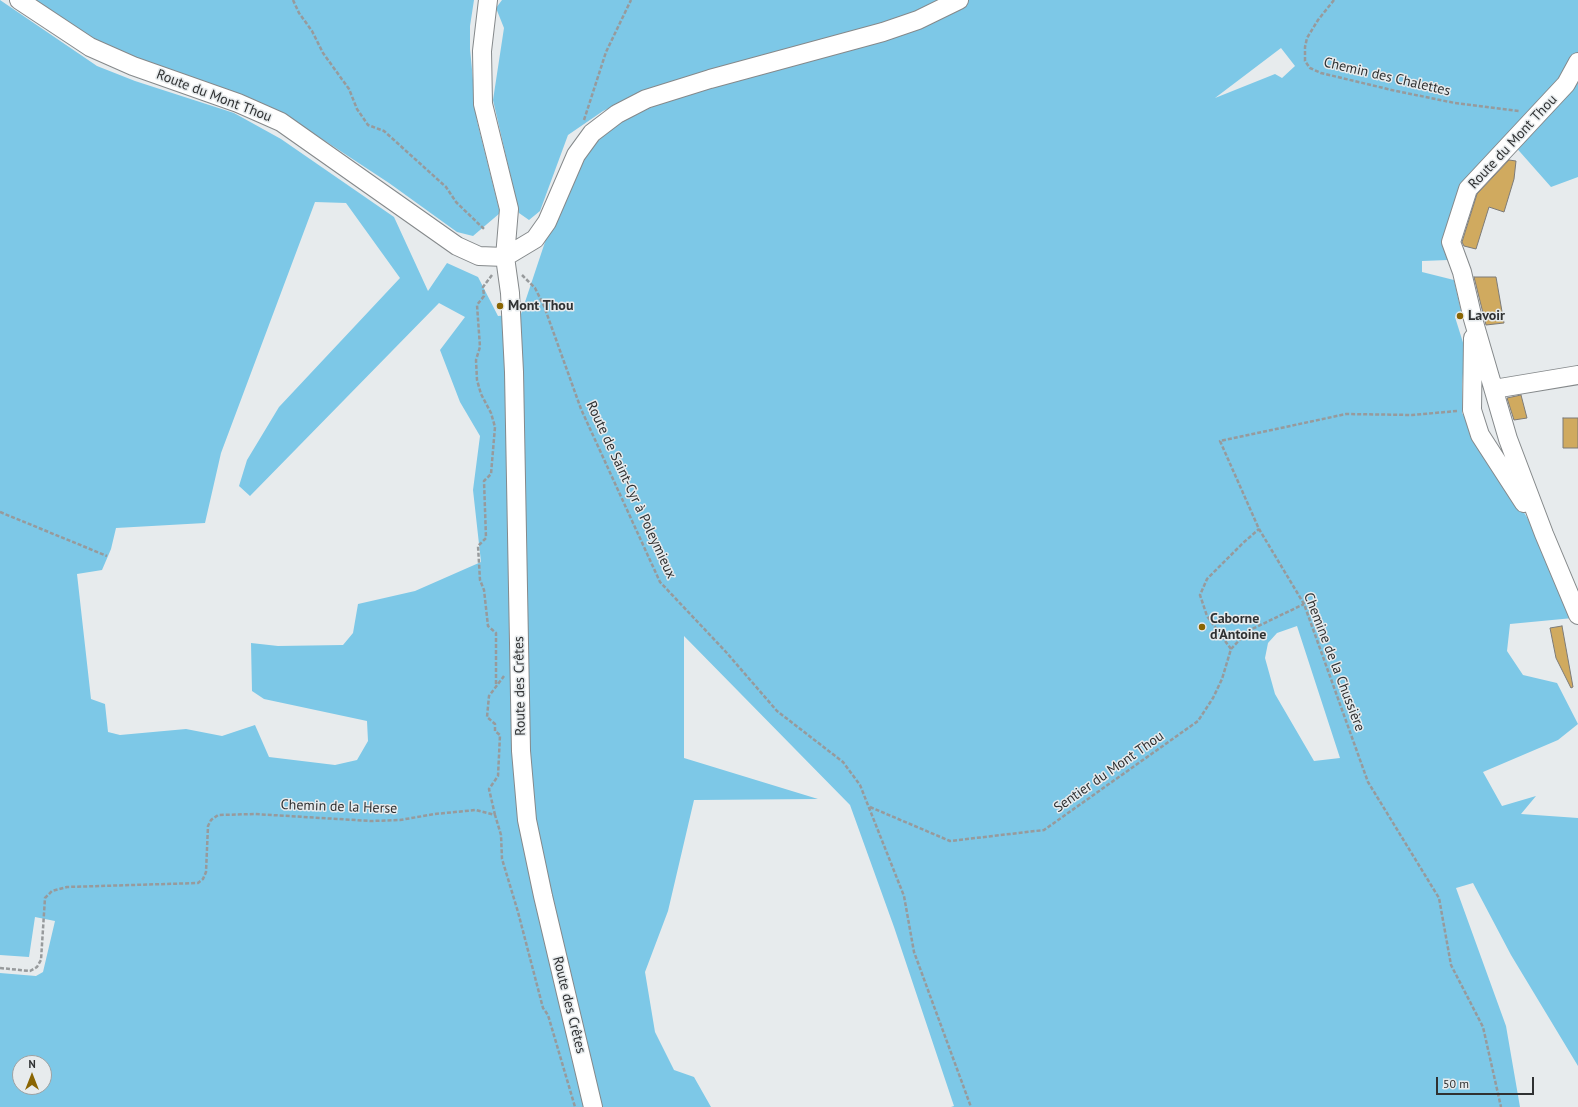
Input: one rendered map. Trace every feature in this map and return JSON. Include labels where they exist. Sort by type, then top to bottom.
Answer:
[{"type":"street","name":"Route du Mont Thou","points":[[19,0],[90,47],[133,66],[238,103],[281,122],[457,246],[479,256],[506,257]]},
{"type":"street","name":"Route des Crêtes","points":[[488,0],[482,51],[483,104],[509,209],[506,257],[510,293],[514,372],[521,751],[527,820],[543,896],[593,1107]]},
{"type":"street","points":[[506,257],[536,239],[547,222],[576,155],[592,134],[617,114],[653,96],[883,32],[918,20],[959,0]]},
{"type":"street","name":"Route du Mont Thou","points":[[1578,62],[1566,84],[1537,116],[1485,168],[1468,189],[1451,242],[1462,272],[1473,319],[1508,439],[1544,534],[1578,615]]},
{"type":"street","name":"Route du Mont Thou","points":[[1473,319],[1472,410],[1480,435],[1544,534]]},
{"type":"street","points":[[1494,390],[1578,375]]},
{"type":"path","points":[[293,0],[299,13],[312,31],[323,53],[349,89],[357,108],[368,125],[384,131],[446,187],[456,202],[484,229]]},
{"type":"path","points":[[583,124],[606,52],[631,0]]},
{"type":"path","name":"Chemin des Chalettes","points":[[1334,0],[1318,20],[1307,38],[1305,47],[1305,61],[1310,68],[1321,73],[1396,91],[1455,103],[1515,110],[1537,116]]},
{"type":"path","points":[[496,686],[496,633],[488,626],[484,590],[480,580],[478,546],[486,538],[484,481],[491,474],[495,427],[491,413],[481,394],[477,380],[476,360],[480,347],[477,305],[484,296],[484,286],[506,257]]},
{"type":"path","name":"Route de Saint-Cyr à Poleymieux","points":[[506,257],[535,288],[544,306],[581,409],[660,582],[726,652],[777,711],[843,762],[860,785],[904,896],[914,952],[971,1107]]},
{"type":"path","name":"Chemine de la Chussière","points":[[1472,410],[1412,415],[1346,414],[1220,441],[1259,529],[1304,604],[1368,782],[1439,898],[1451,965],[1484,1027],[1501,1107]]},
{"type":"path","points":[[0,512],[107,556]]},
{"type":"path","points":[[1231,649],[1207,616],[1200,595],[1207,579],[1243,542],[1259,529]]},
{"type":"path","name":"Sentier du Mont Thou","points":[[870,807],[950,841],[1044,830],[1198,721],[1213,698],[1222,679],[1231,649],[1248,631],[1304,604]]},
{"type":"path","points":[[519,658],[489,696],[488,717],[495,724],[495,731],[500,735],[498,776],[490,789],[501,836],[502,859],[518,912],[543,1008],[548,1015],[575,1107]]},
{"type":"path","name":"Chemin de la Herse","points":[[0,968],[30,971],[36,967],[41,960],[45,898],[52,890],[67,887],[198,883],[203,879],[206,872],[208,826],[211,820],[218,815],[255,814],[371,821],[400,820],[435,814],[476,810],[495,815]]},
{"type":"shaded area","points":[[0,0],[97,66],[135,81],[234,113],[281,139],[394,217],[428,291],[447,263],[478,277],[498,316],[521,314],[551,224],[580,162],[612,125],[661,103],[968,0],[1578,0],[1578,55],[1564,83],[1482,163],[1448,260],[1422,261],[1422,272],[1454,280],[1461,311],[1455,317],[1465,349],[1462,385],[1462,413],[1528,519],[1573,618],[1510,624],[1507,651],[1523,675],[1557,683],[1578,724],[1558,740],[1483,772],[1502,806],[1536,796],[1521,814],[1578,818],[1578,1066],[1511,955],[1473,883],[1456,888],[1506,1026],[1520,1107],[951,1107],[954,1106],[894,927],[850,805],[684,636],[684,758],[818,799],[694,800],[668,911],[645,972],[655,1032],[674,1070],[694,1077],[711,1107],[0,1107],[0,973],[36,976],[43,972],[55,921],[35,917],[29,957],[0,955]],"holes":[[[1281,48],[1295,66],[1282,78],[1275,74],[1215,98]],[[315,202],[346,203],[400,278],[279,407],[247,460],[239,486],[250,496],[439,303],[465,317],[440,350],[460,402],[480,436],[473,490],[481,562],[415,591],[358,604],[353,633],[343,645],[278,646],[251,643],[252,691],[264,699],[367,721],[368,741],[357,760],[335,765],[269,757],[255,725],[222,736],[186,729],[120,735],[108,732],[105,704],[91,699],[77,574],[102,570],[111,549],[116,528],[205,523],[221,453]],[[1297,626],[1340,758],[1314,761],[1275,694],[1265,658],[1268,643],[1277,633]]]},
{"type":"shaded area","points":[[32,0],[474,0],[470,26],[470,49],[477,121],[500,213],[473,236],[457,232],[389,183],[281,112],[239,95],[137,59],[95,40]]},
{"type":"shaded area","points":[[502,0],[950,0],[914,17],[652,88],[603,111],[568,135],[540,211],[529,220],[519,213],[493,100],[504,28],[496,8]]},
{"type":"shaded area","points":[[1578,81],[1578,177],[1551,187],[1513,144],[1569,86]]},
{"type":"building","points":[[1509,160],[1516,161],[1514,179],[1504,212],[1489,207],[1476,249],[1464,246],[1462,242],[1477,194]]},
{"type":"building","points":[[1474,277],[1496,277],[1504,323],[1486,325]]},
{"type":"building","points":[[1521,395],[1527,418],[1514,420],[1507,398]]},
{"type":"building","points":[[1563,418],[1578,418],[1578,448],[1563,448]]},
{"type":"building","points":[[1562,626],[1573,687],[1571,688],[1556,658],[1550,628]]},
{"type":"place","name":"Mont Thou","points":[[500,306]]},
{"type":"place","name":"Lavoir","points":[[1460,316]]},
{"type":"place","name":"Caborne d'Antoine","points":[[1202,627]]}]
